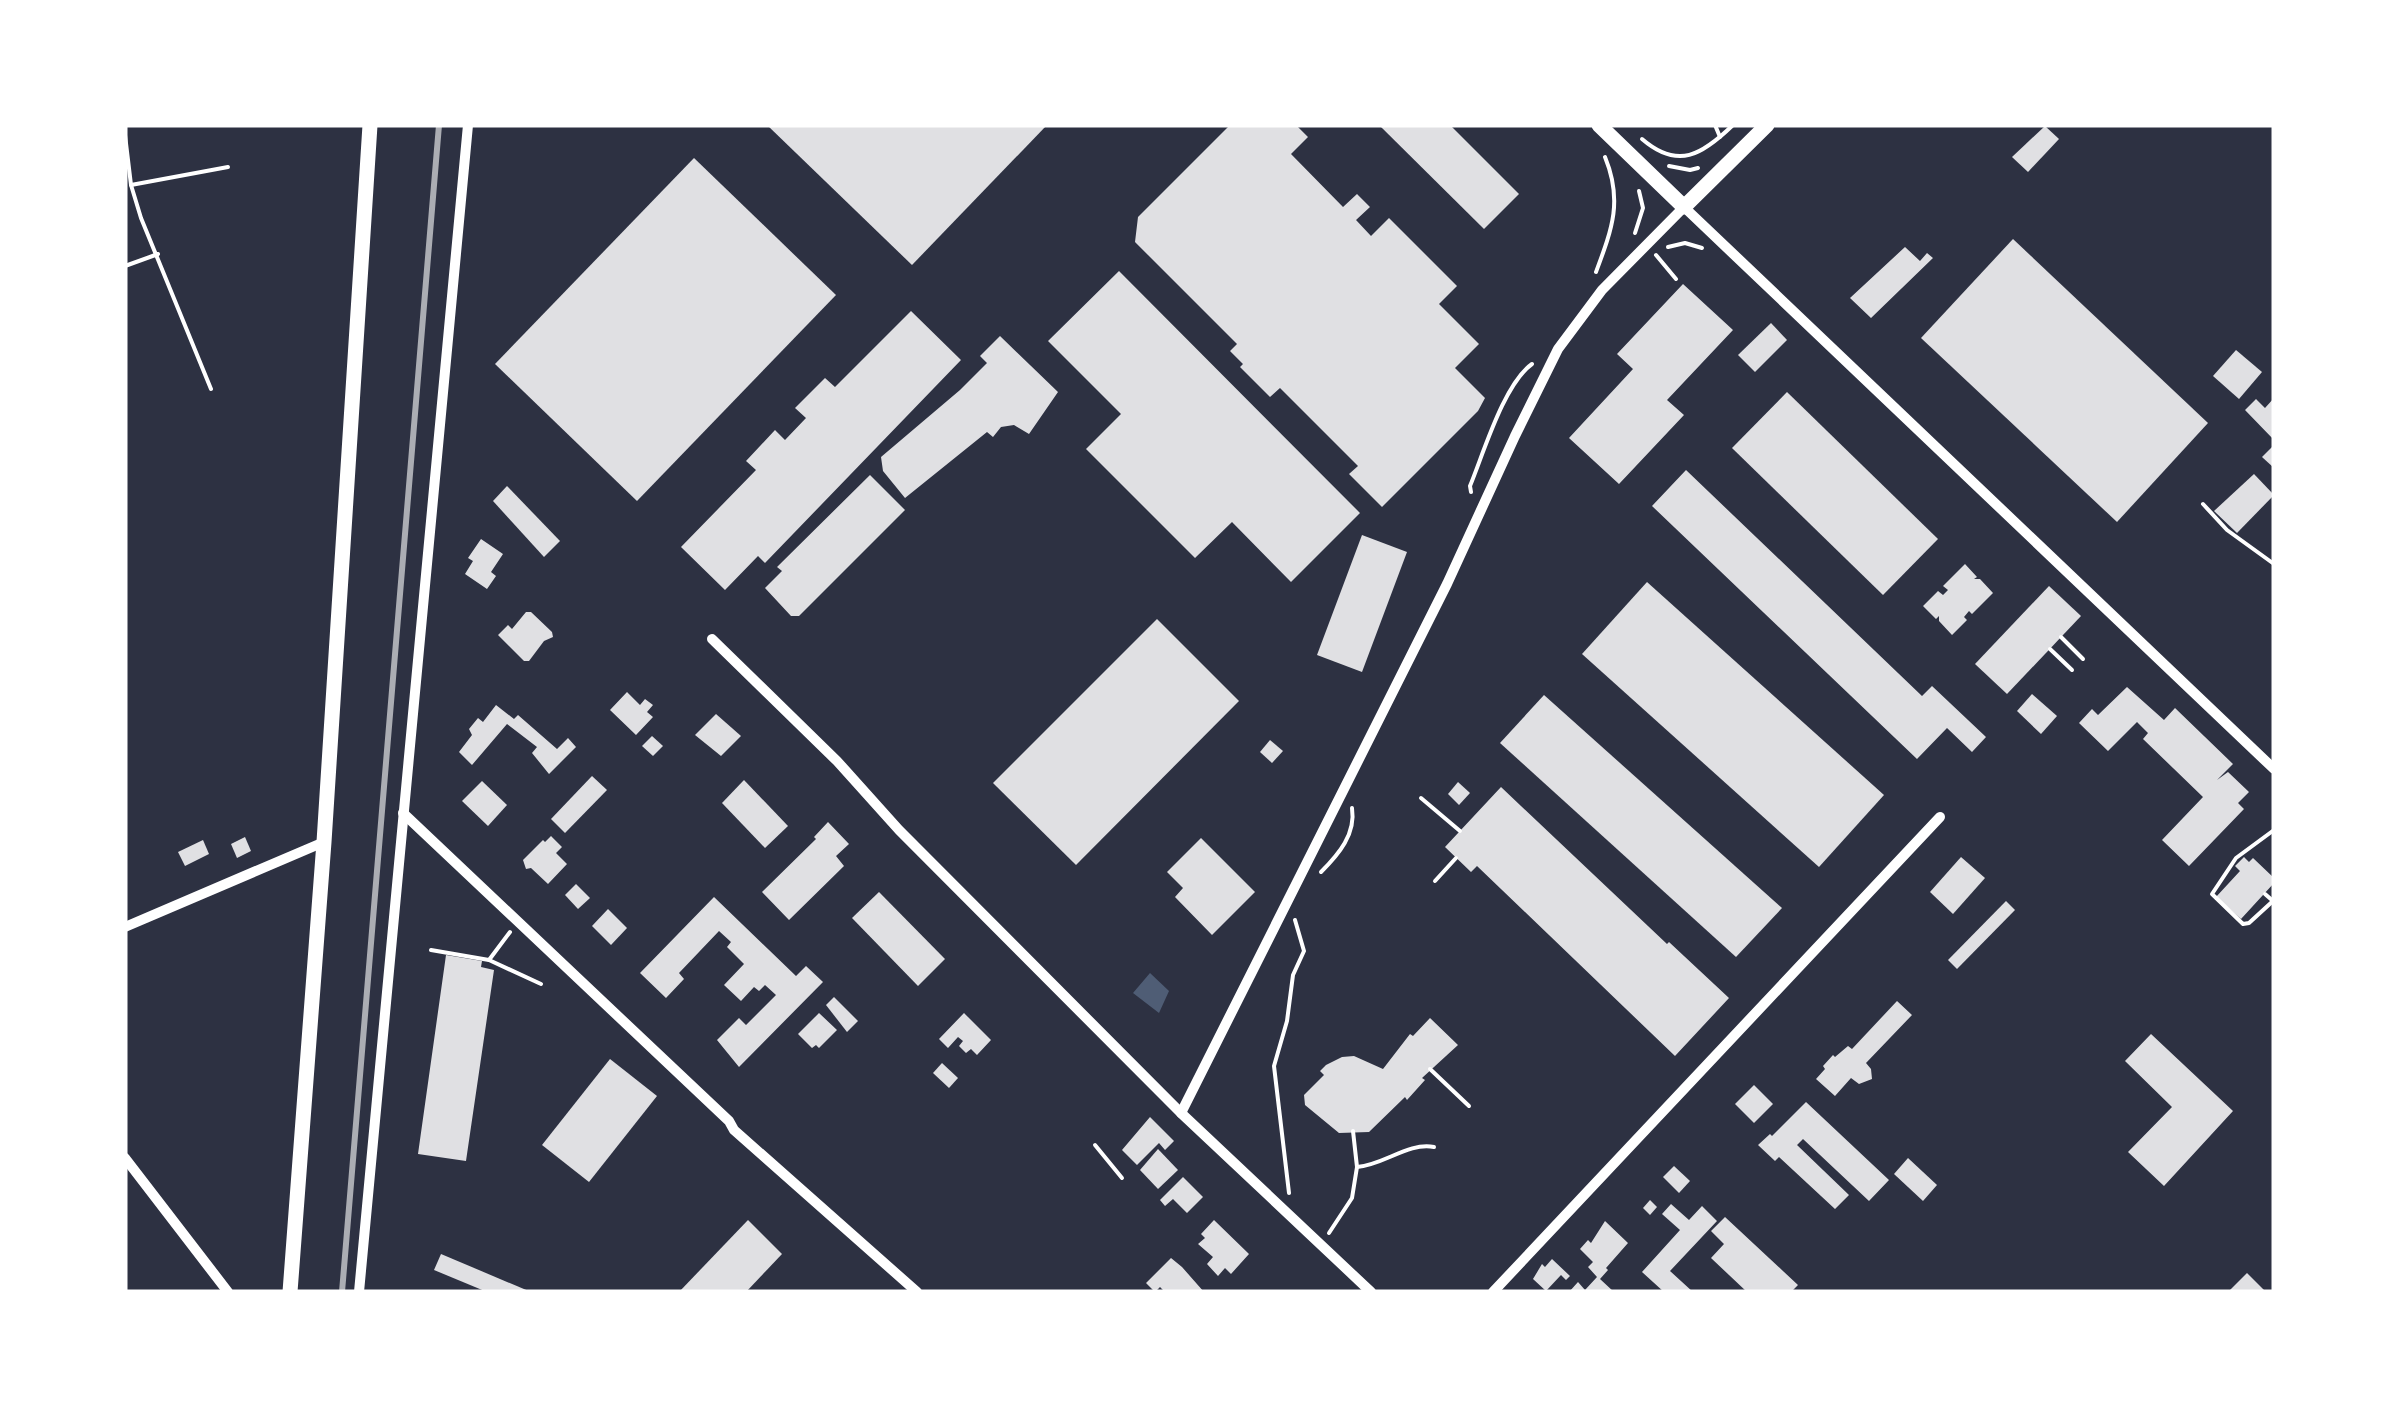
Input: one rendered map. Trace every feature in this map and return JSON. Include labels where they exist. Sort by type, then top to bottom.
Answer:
[{"type":"street","points":[[290,1292],[324,842],[370,125]]},
{"type":"street","points":[[359,1292],[468,125]]},
{"type":"street","points":[[1599,125],[2274,769]]},
{"type":"street","points":[[1181,1113],[1448,584],[1558,349],[1602,290],[1767,125]]},
{"type":"street","points":[[712,639],[837,761],[931,862],[1181,1113],[1370,1292]]},
{"type":"street","points":[[402,813],[729,1121],[734,1130],[917,1292]]},
{"type":"street","points":[[1493,1292],[1940,817]]},
{"type":"street","points":[[125,926],[324,842]]},
{"type":"street","points":[[125,1158],[228,1292]]},
{"type":"path","points":[[1715,125],[1720,137]]},
{"type":"path","points":[[1639,136],[1671,157],[1692,155],[1712,146],[1736,125]]},
{"type":"path","points":[[1728,139],[1736,125]]},
{"type":"path","points":[[125,135],[126,160],[141,218],[211,388]]},
{"type":"path","points":[[1601,148],[1613,177],[1616,201],[1595,274],[1608,260]]},
{"type":"path","points":[[1664,163],[1690,170],[1704,166]]},
{"type":"path","points":[[132,185],[228,167]]},
{"type":"path","points":[[125,266],[158,254]]},
{"type":"path","points":[[1648,262],[1656,255],[1676,279]]},
{"type":"path","points":[[2203,504],[2227,530],[2274,564]]},
{"type":"path","points":[[2062,637],[2083,659]]},
{"type":"path","points":[[2050,649],[2072,670]]},
{"type":"path","points":[[1420,798],[1460,831]]},
{"type":"path","points":[[1318,875],[1350,833],[1354,802]]},
{"type":"path","points":[[2264,894],[2274,900],[2243,924],[2212,894],[2236,858],[2274,830]]},
{"type":"path","points":[[1435,880],[1456,858]]},
{"type":"path","points":[[1292,1217],[1274,1066],[1287,1021],[1292,976],[1304,951],[1294,921],[1302,906]]},
{"type":"path","points":[[489,960],[517,923]]},
{"type":"path","points":[[431,950],[489,960],[541,984]]},
{"type":"path","points":[[1430,1069],[1469,1106]]},
{"type":"path","points":[[1320,1244],[1352,1198],[1357,1167],[1353,1131]]},
{"type":"path","points":[[1357,1167],[1382,1164],[1421,1144],[1434,1147]]},
{"type":"path","points":[[1096,1145],[1122,1178]]},
{"type":"water","points":[[1150,973],[1169,991],[1159,1013],[1133,993]]},
{"type":"building","points":[[767,125],[1047,125],[912,265]]},
{"type":"building","points":[[1230,125],[1296,125],[1308,137],[1291,154],[1343,207],[1357,194],[1370,207],[1356,220],[1371,236],[1389,218],[1457,286],[1439,304],[1479,344],[1455,368],[1485,398],[1478,411],[1382,507],[1349,474],[1358,466],[1280,388],[1270,397],[1240,367],[1243,364],[1230,351],[1237,344],[1135,242],[1138,217]]},
{"type":"building","points":[[1379,125],[1450,125],[1519,194],[1484,229]]},
{"type":"building","points":[[2045,126],[2059,139],[2028,172],[2012,157]]},
{"type":"building","points":[[694,158],[836,295],[637,501],[495,364]]},
{"type":"building","points":[[2013,239],[2208,423],[2117,522],[1921,338]]},
{"type":"building","points":[[1905,247],[1920,261],[1927,253],[1933,258],[1871,318],[1850,298]]},
{"type":"building","points":[[1119,271],[1360,513],[1291,582],[1232,522],[1195,558],[1086,449],[1121,414],[1048,341]]},
{"type":"building","points":[[1683,284],[1733,330],[1667,400],[1684,415],[1619,484],[1569,438],[1633,369],[1617,354]]},
{"type":"building","points":[[911,311],[961,360],[765,563],[758,556],[725,590],[681,547],[756,470],[746,461],[775,430],[785,440],[806,418],[795,408],[825,378],[835,387]]},
{"type":"building","points":[[1771,323],[1787,340],[1755,372],[1738,355]]},
{"type":"building","points":[[1000,336],[1058,392],[1029,434],[1014,425],[1001,427],[993,437],[987,432],[905,498],[883,471],[881,457],[987,363],[980,356]]},
{"type":"building","points":[[2236,350],[2262,372],[2239,399],[2213,376]]},
{"type":"building","points":[[1787,392],[1938,539],[1883,595],[1732,448]]},
{"type":"building","points":[[2274,398],[2274,440],[2245,410],[2256,399],[2265,408]]},
{"type":"building","points":[[2274,445],[2274,468],[2262,457]]},
{"type":"building","points":[[1686,470],[1922,696],[1932,686],[1986,737],[1972,752],[1947,728],[1917,759],[1652,506]]},
{"type":"building","points":[[2254,474],[2274,495],[2237,533],[2214,511]]},
{"type":"building","points":[[870,475],[905,510],[799,616],[791,616],[765,588],[782,571],[777,567]]},
{"type":"building","points":[[507,486],[560,541],[544,557],[493,501]]},
{"type":"building","points":[[1362,535],[1407,552],[1362,672],[1317,655]]},
{"type":"building","points":[[481,539],[503,554],[491,572],[496,576],[487,589],[465,574],[473,561],[468,558]]},
{"type":"building","points":[[1965,564],[1977,577],[1974,579],[1980,579],[1993,593],[1972,614],[1969,611],[1964,617],[1967,620],[1952,635],[1939,616],[1936,619],[1923,606],[1938,591],[1943,595],[1948,590],[1943,586]]},
{"type":"building","points":[[1647,582],[1884,795],[1819,867],[1582,654]]},
{"type":"building","points":[[2049,586],[2081,616],[2007,694],[1975,664]]},
{"type":"building","points":[[526,612],[531,612],[553,637],[544,641],[529,661],[524,661],[498,635],[508,625],[512,629]]},
{"type":"building","points":[[1157,619],[1239,701],[1076,865],[993,783]]},
{"type":"building","points":[[2127,687],[2164,720],[2175,708],[2233,764],[2217,780],[2228,772],[2249,792],[2238,803],[2244,809],[2189,866],[2162,840],[2203,797],[2143,739],[2148,733],[2137,722],[2108,751],[2079,723],[2092,709],[2098,715]]},
{"type":"building","points":[[627,692],[640,705],[645,699],[653,705],[647,712],[653,717],[636,735],[610,710]]},
{"type":"building","points":[[2032,694],[2057,716],[2041,734],[2017,711]]},
{"type":"building","points":[[1544,695],[1782,908],[1736,957],[1500,743]]},
{"type":"building","points":[[496,705],[514,719],[518,715],[557,749],[568,738],[576,747],[549,774],[532,753],[537,747],[507,724],[472,765],[459,752],[472,735],[469,729],[478,718],[483,722]]},
{"type":"building","points":[[716,714],[741,736],[721,756],[695,735]]},
{"type":"building","points":[[652,736],[663,746],[653,756],[642,746]]},
{"type":"building","points":[[1270,740],[1283,751],[1272,763],[1260,752]]},
{"type":"building","points":[[592,776],[607,790],[565,833],[551,819]]},
{"type":"building","points":[[744,780],[788,826],[765,848],[722,803]]},
{"type":"building","points":[[482,781],[507,805],[488,826],[462,801]]},
{"type":"building","points":[[1458,782],[1470,793],[1459,805],[1448,794]]},
{"type":"building","points":[[1501,787],[1729,998],[1675,1056],[1477,866],[1471,872],[1445,847]]},
{"type":"building","points":[[828,822],[849,844],[836,856],[844,866],[789,920],[762,892]]},
{"type":"building","points":[[551,836],[562,847],[556,853],[567,864],[548,884],[531,868],[526,869],[523,860]]},
{"type":"building","points":[[245,837],[251,851],[237,858],[231,844]]},
{"type":"building","points":[[1201,838],[1255,892],[1212,935],[1175,897],[1183,888],[1167,872]]},
{"type":"building","points":[[203,840],[209,854],[185,866],[178,852]]},
{"type":"building","points":[[1961,857],[1985,878],[1953,914],[1930,892]]},
{"type":"building","points":[[2244,857],[2249,862],[2253,858],[2274,878],[2274,883],[2241,919],[2216,897],[2240,871],[2235,866]]},
{"type":"building","points":[[576,884],[590,898],[578,909],[565,895]]},
{"type":"building","points":[[879,892],[945,959],[918,986],[852,918]]},
{"type":"building","points":[[714,897],[796,976],[806,966],[823,982],[739,1067],[717,1040],[739,1018],[746,1025],[776,995],[765,985],[759,991],[754,987],[741,1001],[724,985],[744,964],[727,947],[731,942],[719,931],[679,973],[684,979],[666,998],[640,973]]},
{"type":"building","points":[[2006,901],[2015,910],[1957,969],[1948,960]]},
{"type":"building","points":[[608,909],[627,928],[611,945],[592,926]]},
{"type":"building","points":[[446,955],[482,961],[481,967],[494,970],[466,1161],[418,1154]]},
{"type":"building","points":[[834,997],[858,1021],[847,1032],[826,1005]]},
{"type":"building","points":[[1897,1001],[1912,1015],[1866,1063],[1872,1079],[1859,1084],[1851,1078],[1835,1096],[1816,1079],[1825,1069],[1823,1066],[1848,1046],[1852,1049]]},
{"type":"building","points":[[819,1013],[837,1030],[819,1048],[812,1048],[798,1034]]},
{"type":"building","points":[[964,1013],[991,1040],[977,1055],[971,1049],[966,1053],[959,1046],[963,1041],[958,1037],[948,1048],[939,1039]]},
{"type":"building","points":[[1430,1018],[1458,1045],[1422,1078],[1425,1080],[1407,1100],[1405,1097],[1369,1132],[1339,1133],[1305,1105],[1304,1095],[1324,1075],[1320,1071],[1326,1065],[1354,1056],[1383,1069],[1410,1034],[1413,1036]]},
{"type":"building","points":[[2151,1034],[2233,1111],[2164,1186],[2128,1152],[2172,1107],[2125,1061]]},
{"type":"building","points":[[610,1059],[657,1096],[589,1182],[542,1145]]},
{"type":"building","points":[[942,1063],[958,1078],[949,1088],[933,1073]]},
{"type":"building","points":[[1754,1085],[1773,1104],[1754,1123],[1735,1104]]},
{"type":"building","points":[[1806,1102],[1889,1180],[1869,1201],[1803,1139],[1797,1145],[1849,1195],[1835,1209],[1779,1157],[1775,1161],[1758,1145]]},
{"type":"building","points":[[1150,1117],[1174,1141],[1165,1150],[1159,1143],[1137,1165],[1122,1150]]},
{"type":"building","points":[[1158,1149],[1178,1170],[1158,1189],[1140,1170]]},
{"type":"building","points":[[1908,1158],[1937,1185],[1923,1201],[1894,1174]]},
{"type":"building","points":[[1674,1166],[1690,1181],[1679,1193],[1663,1177]]},
{"type":"building","points":[[1183,1177],[1203,1197],[1187,1213],[1173,1199],[1165,1206],[1160,1200]]},
{"type":"building","points":[[1650,1200],[1657,1207],[1650,1215],[1643,1208]]},
{"type":"building","points":[[1671,1204],[1689,1220],[1702,1206],[1717,1221],[1670,1271],[1693,1292],[1664,1292],[1642,1272],[1680,1230],[1662,1214]]},
{"type":"building","points":[[1725,1217],[1798,1285],[1791,1292],[1747,1292],[1711,1258],[1724,1244],[1711,1231]]},
{"type":"building","points":[[748,1220],[782,1254],[746,1292],[679,1292]]},
{"type":"building","points":[[1214,1220],[1249,1254],[1231,1274],[1225,1268],[1218,1276],[1207,1264],[1213,1257],[1198,1244],[1205,1238],[1201,1234]]},
{"type":"building","points":[[1605,1221],[1628,1243],[1600,1279],[1614,1292],[1569,1292],[1578,1282],[1585,1290],[1597,1277],[1588,1267],[1593,1262],[1580,1249],[1588,1240],[1591,1243]]},
{"type":"building","points":[[441,1254],[531,1292],[487,1292],[434,1270]]},
{"type":"building","points":[[1171,1258],[1204,1292],[1165,1292],[1160,1287],[1155,1292],[1146,1283]]},
{"type":"building","points":[[1552,1259],[1570,1276],[1566,1280],[1561,1275],[1546,1291],[1533,1279],[1542,1264],[1545,1267]]},
{"type":"building","points":[[2247,1273],[2266,1292],[2228,1292]]},
{"type":"railway","points":[[342,1292],[439,125]]}]
